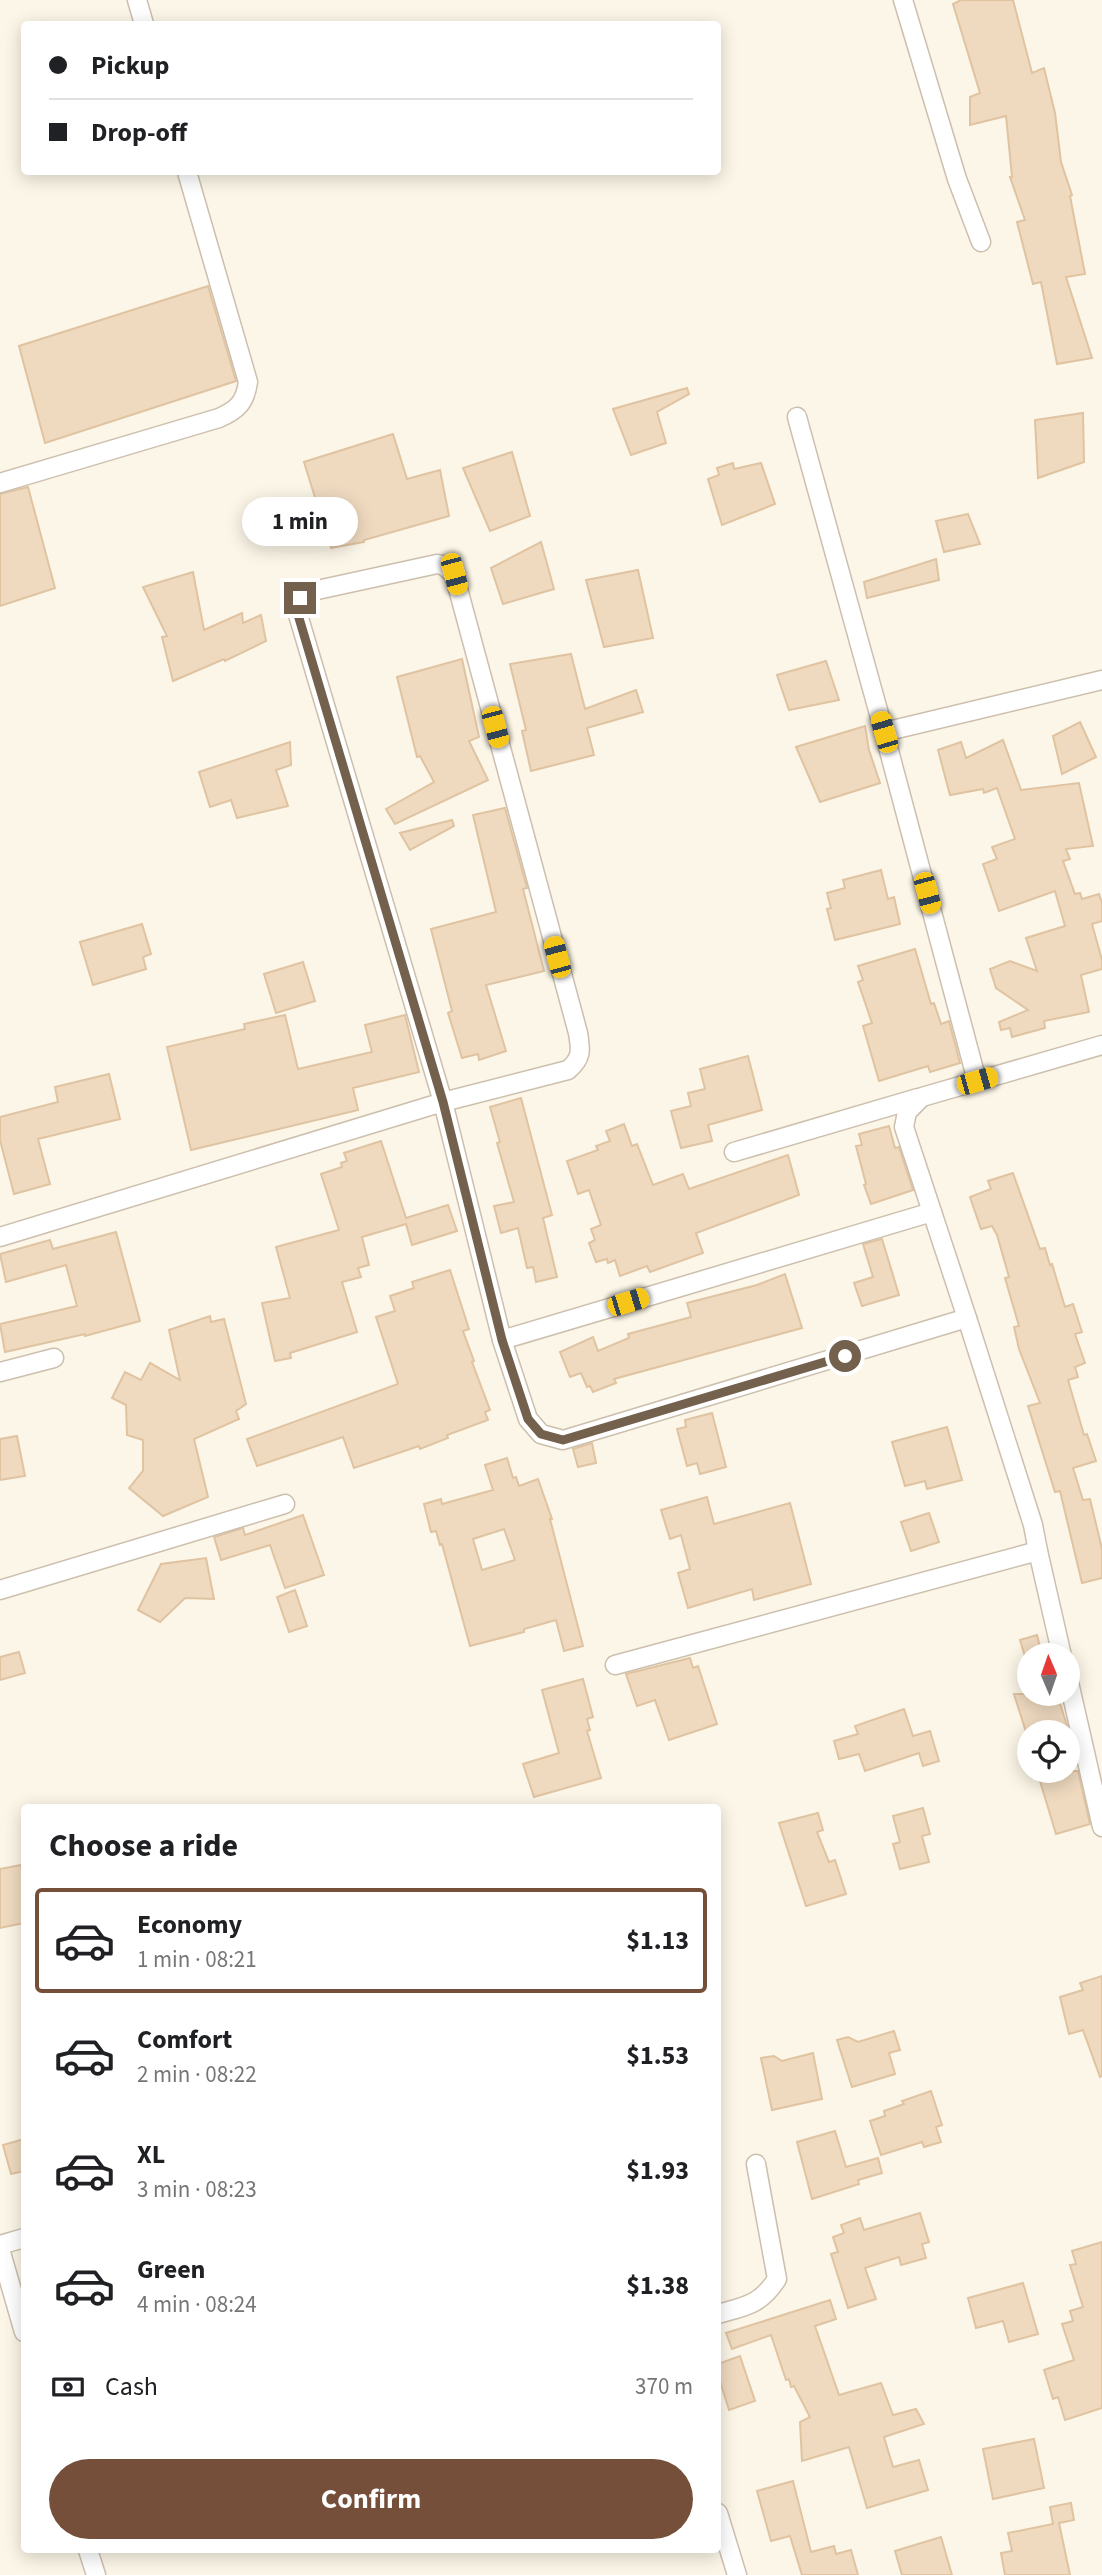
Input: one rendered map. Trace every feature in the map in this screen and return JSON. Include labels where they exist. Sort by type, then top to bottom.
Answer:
[{"type":"street","points":[[137,0],[143,21]]},
{"type":"street","points":[[903,0],[957,179],[981,242]]},
{"type":"street","points":[[0,483],[219,418],[235,411],[246,399],[248,382],[188,175]]},
{"type":"street","points":[[797,417],[977,1081]]},
{"type":"street","points":[[0,1237],[443,1102],[568,1069],[579,1060],[581,1050],[454,574],[443,565],[437,564],[308,592],[300,598],[296,608],[443,1102],[502,1340],[528,1419],[541,1434],[563,1440],[967,1318]]},
{"type":"street","points":[[884,732],[1102,680]]},
{"type":"street","points":[[734,1153],[1102,1045]]},
{"type":"street","points":[[922,1097],[906,1112],[904,1127],[1033,1525],[1059,1643]]},
{"type":"street","points":[[502,1340],[932,1212]]},
{"type":"street","points":[[0,1371],[54,1358]]},
{"type":"street","points":[[0,1590],[285,1504]]},
{"type":"street","points":[[615,1665],[1038,1550]]},
{"type":"street","points":[[1074,1706],[1102,1827]]},
{"type":"street","points":[[721,2313],[755,2304],[768,2293],[777,2279],[756,2164]]},
{"type":"street","points":[[21,2239],[0,2247],[21,2321]]},
{"type":"street","points":[[721,2523],[737,2575]]},
{"type":"street","points":[[89,2553],[96,2575]]},
{"type":"building","points":[[961,0],[1013,0],[1032,73],[1044,68],[1055,113],[1061,162],[1072,195],[1070,196],[1085,274],[1066,277],[1092,358],[1057,364],[1041,282],[1033,284],[1017,222],[1025,220],[1010,177],[1006,116],[970,125],[970,97],[980,93],[953,4]]},
{"type":"building","points":[[208,286],[236,381],[45,443],[19,346]]},
{"type":"building","points":[[687,388],[689,394],[657,412],[666,443],[631,455],[613,409]]},
{"type":"building","points":[[1083,413],[1084,462],[1038,478],[1035,420]]},
{"type":"building","points":[[393,434],[407,479],[440,470],[449,516],[364,542],[331,548],[327,518],[307,527],[302,508],[317,504],[304,462]]},
{"type":"building","points":[[512,452],[530,516],[490,531],[463,468]]},
{"type":"building","points":[[733,463],[734,469],[761,463],[775,504],[722,525],[708,479],[719,475],[717,468]]},
{"type":"building","points":[[28,487],[55,588],[0,606],[0,494]]},
{"type":"building","points":[[968,514],[980,544],[944,552],[936,521]]},
{"type":"building","points":[[541,542],[554,589],[503,604],[491,568]]},
{"type":"building","points":[[936,559],[939,580],[867,598],[864,582]]},
{"type":"building","points":[[638,570],[653,638],[604,647],[586,580]]},
{"type":"building","points":[[193,572],[204,630],[242,613],[243,623],[261,615],[266,641],[225,661],[224,659],[173,681],[162,637],[167,636],[143,587]]},
{"type":"building","points":[[571,654],[585,709],[636,690],[643,712],[587,728],[594,755],[531,771],[522,731],[526,730],[510,664]]},
{"type":"building","points":[[462,659],[479,737],[469,741],[488,780],[395,824],[386,809],[434,782],[420,756],[417,757],[397,677]]},
{"type":"building","points":[[826,661],[839,700],[789,710],[777,675]]},
{"type":"building","points":[[1080,722],[1096,757],[1062,774],[1053,736]]},
{"type":"building","points":[[865,726],[869,750],[880,783],[820,802],[796,747]]},
{"type":"building","points":[[1003,740],[1021,790],[1079,783],[1093,846],[1066,849],[1070,859],[1063,861],[1075,894],[1080,893],[1082,899],[1099,894],[1102,903],[1102,921],[1092,924],[1102,969],[1081,975],[1089,1012],[1044,1021],[1045,1028],[1012,1037],[1010,1028],[1001,1030],[999,1022],[1028,1010],[996,988],[990,969],[1010,961],[1037,971],[1026,938],[1065,926],[1055,891],[999,911],[983,864],[997,859],[992,847],[1015,839],[997,788],[984,793],[983,789],[950,795],[938,750],[961,742],[966,758]]},
{"type":"building","points":[[290,742],[291,765],[276,770],[288,806],[237,818],[231,800],[210,807],[199,772]]},
{"type":"building","points":[[505,808],[527,888],[523,889],[544,971],[486,985],[506,1051],[479,1060],[478,1054],[462,1058],[448,1013],[452,1011],[431,929],[496,912],[473,815]]},
{"type":"building","points":[[452,820],[454,826],[410,850],[400,833]]},
{"type":"building","points":[[881,870],[888,899],[894,897],[900,924],[835,940],[827,909],[831,908],[827,893],[845,888],[843,880]]},
{"type":"building","points":[[142,924],[151,954],[143,957],[146,969],[93,985],[80,942]]},
{"type":"building","points":[[915,949],[931,1004],[934,1003],[941,1024],[949,1021],[960,1063],[930,1072],[928,1066],[879,1081],[863,1026],[872,1023],[858,982],[863,980],[858,966]]},
{"type":"building","points":[[303,962],[315,1001],[276,1013],[264,974]]},
{"type":"building","points":[[285,1015],[298,1069],[372,1052],[365,1025],[405,1015],[419,1072],[353,1088],[358,1110],[191,1150],[167,1047],[245,1029],[244,1024]]},
{"type":"building","points":[[748,1056],[762,1110],[708,1125],[712,1141],[681,1148],[671,1111],[691,1106],[688,1093],[705,1089],[700,1069]]},
{"type":"building","points":[[109,1074],[120,1119],[38,1139],[50,1184],[14,1194],[0,1140],[0,1117],[58,1102],[55,1087]]},
{"type":"building","points":[[521,1098],[552,1215],[543,1218],[557,1277],[536,1282],[533,1267],[527,1268],[518,1228],[501,1233],[494,1206],[514,1202],[490,1107]]},
{"type":"building","points":[[624,1124],[632,1146],[637,1144],[653,1185],[683,1174],[689,1189],[788,1155],[799,1195],[696,1233],[703,1253],[650,1272],[647,1266],[620,1276],[615,1260],[608,1263],[607,1259],[596,1262],[589,1243],[595,1240],[591,1229],[601,1225],[589,1190],[578,1194],[567,1161],[598,1150],[596,1146],[610,1141],[606,1131]]},
{"type":"building","points":[[889,1126],[895,1148],[899,1147],[913,1190],[871,1204],[856,1146],[862,1145],[859,1134]]},
{"type":"building","points":[[381,1141],[406,1218],[448,1205],[457,1231],[412,1245],[406,1224],[362,1237],[369,1265],[358,1268],[361,1277],[342,1282],[357,1332],[290,1353],[291,1358],[275,1361],[262,1303],[290,1298],[276,1247],[339,1230],[321,1174],[342,1167],[341,1163],[347,1161],[344,1153]]},
{"type":"building","points":[[1013,1173],[1040,1249],[1045,1248],[1050,1265],[1052,1264],[1065,1307],[1073,1304],[1082,1332],[1075,1334],[1085,1363],[1075,1367],[1078,1377],[1068,1380],[1084,1435],[1087,1434],[1096,1461],[1073,1468],[1083,1500],[1090,1499],[1102,1549],[1102,1578],[1082,1583],[1060,1491],[1055,1492],[1028,1406],[1040,1403],[1019,1349],[1014,1327],[1019,1326],[1005,1278],[1009,1277],[997,1235],[992,1226],[981,1229],[970,1197],[991,1189],[988,1181]]},
{"type":"building","points":[[116,1232],[140,1321],[85,1336],[5,1352],[0,1324],[77,1306],[66,1265],[6,1282],[0,1254],[50,1240],[53,1249]]},
{"type":"building","points":[[882,1239],[899,1295],[862,1306],[854,1283],[873,1277],[863,1244]]},
{"type":"building","points":[[450,1270],[469,1329],[463,1331],[490,1410],[485,1412],[488,1420],[447,1435],[448,1438],[420,1449],[419,1446],[354,1468],[343,1437],[257,1466],[247,1439],[398,1384],[376,1317],[395,1311],[390,1296],[414,1288],[412,1282]]},
{"type":"building","points":[[785,1274],[802,1328],[614,1379],[616,1383],[593,1392],[590,1386],[587,1387],[581,1373],[570,1377],[560,1352],[593,1337],[598,1351],[629,1338],[628,1334],[691,1317],[687,1303],[757,1285]]},
{"type":"building","points":[[210,1316],[211,1322],[224,1319],[246,1404],[236,1411],[239,1419],[194,1439],[208,1497],[163,1516],[129,1488],[143,1471],[143,1440],[127,1435],[126,1405],[112,1398],[125,1372],[141,1380],[150,1363],[180,1380],[169,1330]]},
{"type":"building","points":[[712,1413],[726,1467],[700,1474],[697,1463],[687,1466],[677,1429],[686,1427],[685,1420]]},
{"type":"building","points":[[947,1427],[962,1480],[927,1489],[925,1481],[905,1486],[892,1442]]},
{"type":"building","points":[[17,1436],[25,1476],[0,1480],[0,1439]]},
{"type":"building","points":[[592,1443],[596,1463],[578,1467],[573,1449]]},
{"type":"building","points":[[507,1458],[513,1478],[516,1477],[519,1486],[538,1479],[552,1519],[583,1646],[564,1651],[556,1620],[524,1629],[524,1632],[470,1646],[442,1544],[440,1545],[436,1531],[431,1532],[424,1504],[441,1499],[442,1504],[493,1490],[485,1465]],"holes":[[[504,1529],[515,1560],[482,1570],[473,1539]]]},
{"type":"building","points":[[707,1497],[714,1524],[790,1503],[811,1584],[754,1600],[752,1589],[688,1608],[678,1573],[690,1569],[681,1535],[670,1539],[661,1510]]},
{"type":"building","points":[[929,1513],[939,1542],[911,1551],[901,1522]]},
{"type":"building","points":[[303,1515],[324,1575],[285,1588],[270,1545],[221,1560],[214,1537],[243,1528],[245,1535]]},
{"type":"building","points":[[206,1558],[214,1599],[185,1598],[160,1622],[138,1610],[161,1564]]},
{"type":"building","points":[[295,1590],[307,1626],[289,1632],[277,1597]]},
{"type":"building","points":[[1037,1635],[1039,1643],[1021,1643],[1020,1640]]},
{"type":"building","points":[[19,1652],[25,1673],[0,1680],[0,1657]]},
{"type":"building","points":[[690,1658],[693,1668],[698,1666],[717,1724],[669,1740],[655,1700],[637,1706],[626,1674]]},
{"type":"building","points":[[583,1679],[593,1717],[587,1719],[590,1730],[587,1731],[601,1778],[534,1797],[523,1764],[559,1753],[542,1690]]},
{"type":"building","points":[[1018,1706],[1061,1706],[1065,1720],[1022,1720]]},
{"type":"building","points":[[904,1709],[913,1736],[930,1731],[939,1761],[923,1766],[919,1753],[865,1771],[859,1754],[839,1759],[834,1741],[858,1734],[855,1726]]},
{"type":"building","points":[[1080,1780],[1090,1824],[1056,1834],[1041,1783],[1080,1783]]},
{"type":"building","points":[[923,1808],[930,1834],[922,1836],[929,1862],[900,1869],[893,1844],[900,1842],[893,1816]]},
{"type":"building","points":[[818,1813],[823,1830],[817,1832],[829,1862],[835,1860],[846,1894],[806,1906],[779,1823]]},
{"type":"building","points":[[21,1865],[21,1924],[0,1928],[0,1869]]},
{"type":"building","points":[[1102,1976],[1100,2077],[1083,2030],[1069,2034],[1060,1997],[1083,1990],[1080,1983]]},
{"type":"building","points":[[894,2031],[900,2050],[889,2053],[895,2074],[852,2087],[837,2040],[848,2037],[858,2042]]},
{"type":"building","points":[[813,2053],[822,2099],[772,2110],[761,2058],[774,2056],[782,2061]]},
{"type":"building","points":[[931,2091],[942,2125],[936,2127],[941,2142],[924,2147],[922,2142],[881,2155],[870,2121],[885,2116],[884,2111],[904,2104],[902,2101]]},
{"type":"building","points":[[835,2131],[846,2167],[878,2158],[882,2173],[858,2180],[859,2184],[812,2199],[797,2142]]},
{"type":"building","points":[[21,2140],[21,2172],[11,2174],[3,2145]]},
{"type":"building","points":[[920,2213],[929,2242],[922,2244],[926,2258],[901,2265],[899,2257],[865,2268],[876,2299],[848,2308],[831,2254],[838,2252],[833,2237],[844,2233],[841,2225],[860,2218],[864,2230]]},
{"type":"building","points":[[1102,2242],[1102,2408],[1065,2420],[1058,2397],[1053,2399],[1044,2370],[1074,2360],[1062,2324],[1073,2321],[1070,2311],[1083,2307],[1070,2265],[1076,2264],[1072,2251]]},
{"type":"building","points":[[1023,2283],[1038,2334],[1009,2342],[1003,2321],[976,2328],[968,2298]]},
{"type":"building","points":[[830,2300],[836,2319],[815,2326],[839,2395],[881,2383],[893,2415],[916,2409],[924,2424],[884,2437],[893,2467],[919,2460],[928,2490],[867,2508],[849,2447],[802,2461],[800,2422],[810,2417],[794,2386],[791,2387],[789,2379],[786,2380],[771,2335],[732,2349],[726,2333]]},
{"type":"building","points":[[740,2356],[755,2401],[729,2410],[721,2385],[721,2363]]},
{"type":"building","points":[[1034,2439],[1044,2488],[993,2499],[983,2449]]},
{"type":"building","points":[[793,2481],[811,2552],[834,2546],[836,2554],[851,2550],[858,2575],[802,2575],[790,2536],[771,2541],[757,2491]]},
{"type":"building","points":[[1071,2503],[1074,2520],[1059,2523],[1070,2575],[1005,2575],[1001,2553],[1012,2551],[1008,2533],[1053,2524],[1050,2507]]},
{"type":"building","points":[[941,2537],[952,2575],[902,2575],[895,2551]]},
{"type":"route","points":[[300,598],[296,608],[443,1102],[502,1340],[528,1419],[541,1434],[563,1440],[845,1356]]}]
